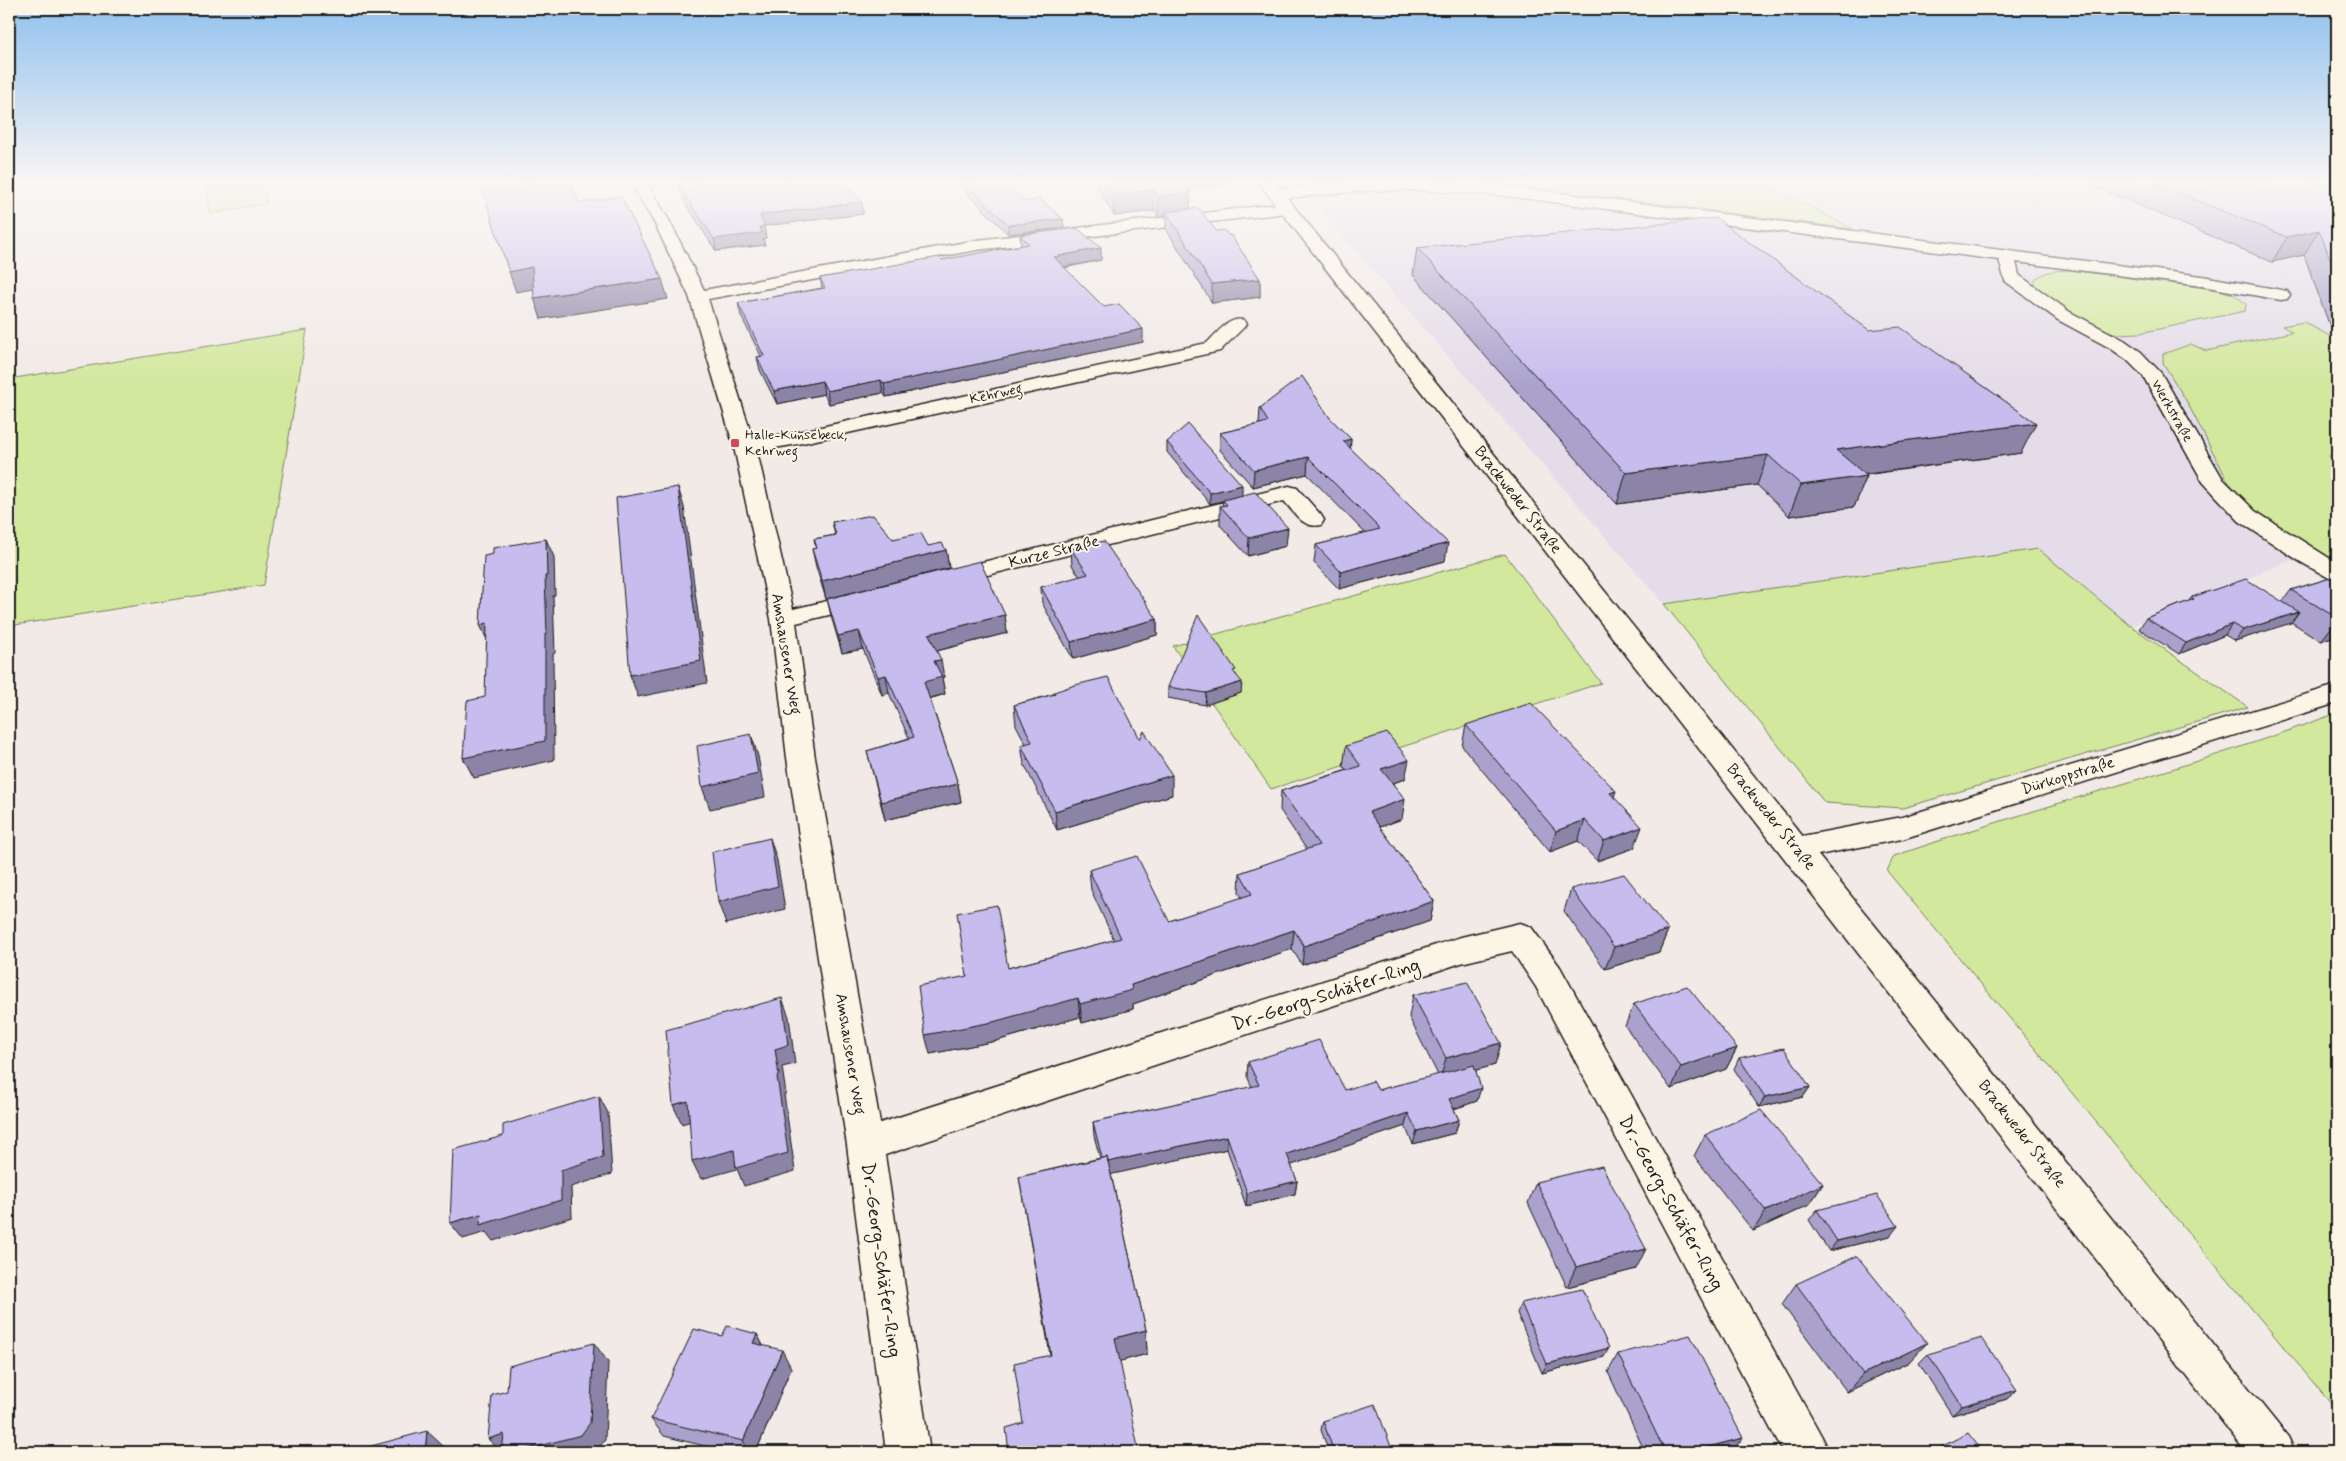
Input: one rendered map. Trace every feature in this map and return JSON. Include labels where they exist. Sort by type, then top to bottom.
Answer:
[{"type":"street","name":"Amshausener Weg","points":[[676,251],[698,296],[745,447],[783,620],[801,758],[865,1146]]},
{"type":"street","points":[[698,296],[948,251]]},
{"type":"street","name":"Brackweder Straße","points":[[1321,251],[1601,605],[1797,848],[2274,1452]]},
{"type":"street","points":[[1976,251],[2202,281],[2281,295]]},
{"type":"street","name":"Werkstraße","points":[[2006,255],[2012,277],[2064,316],[2117,344],[2134,356],[2151,373],[2214,482],[2247,516],[2307,556],[2337,572]]},
{"type":"street","name":"Kehrweg","points":[[745,447],[798,438],[1213,347],[1238,324]]},
{"type":"street","name":"Kurze Straße","points":[[926,584],[1289,492],[1313,520]]},
{"type":"street","points":[[783,620],[888,593]]},
{"type":"street","name":"Dürkoppstraße","points":[[1797,848],[1902,828],[2337,694]]},
{"type":"street","name":"Dr.-Georg-Schäfer-Ring","points":[[908,1452],[865,1146],[1461,950],[1520,936],[1548,977],[1806,1452]]},
{"type":"shaded area","points":[[1356,251],[2337,251],[2337,340],[2304,322],[2283,327],[2293,332],[2206,351],[2191,344],[2164,354],[2163,363],[2187,402],[2322,555],[2337,563],[2337,585],[2291,560],[2131,626],[2248,707],[1903,808],[1825,803],[1664,604]]},
{"type":"green space","points":[[2069,270],[2220,290],[2235,295],[2246,304],[2245,311],[2140,333],[2118,334],[2095,328],[2078,320],[2035,287],[2035,280],[2043,274]]},
{"type":"green space","points":[[2304,322],[2337,340],[2337,453],[2329,456],[2337,461],[2337,563],[2259,515],[2229,483],[2187,402],[2163,363],[2163,354],[2191,344],[2206,351],[2292,332],[2282,326]]},
{"type":"green space","points":[[307,330],[264,585],[9,626],[9,379]]},
{"type":"green space","points":[[2038,549],[2131,626],[2248,707],[1903,808],[1825,803],[1664,604]]},
{"type":"green space","points":[[1505,554],[1601,683],[1271,789],[1173,646]]},
{"type":"green space","points":[[2337,713],[2337,1411],[1887,871],[1894,856],[1949,837],[2172,769]]},
{"type":"building","points":[[502,251],[648,251],[662,279],[534,298],[532,267],[509,272]]},
{"type":"building","points":[[990,251],[1084,251],[1054,257],[1104,307],[1119,304],[1143,329],[884,384],[881,380],[827,391],[822,381],[774,391],[757,357],[764,356],[738,303],[825,288],[820,278],[939,257],[942,260]]},
{"type":"building","points":[[1191,251],[1242,251],[1260,279],[1212,284]]},
{"type":"building","points":[[1420,251],[1761,251],[1869,330],[1900,327],[2036,423],[1836,450],[1867,476],[1801,485],[1768,455],[1626,473]]},
{"type":"building","points":[[2327,251],[2337,251],[2337,276]]},
{"type":"building","points":[[1302,376],[1330,418],[1351,439],[1343,441],[1448,543],[1341,572],[1316,545],[1380,529],[1308,457],[1254,470],[1220,433],[1268,422],[1260,408]]},
{"type":"building","points":[[1188,424],[1242,485],[1210,493],[1167,442]]},
{"type":"building","points":[[678,487],[701,661],[630,675],[616,498]]},
{"type":"building","points":[[1255,492],[1288,528],[1249,538],[1220,506],[1227,505],[1223,500]]},
{"type":"building","points":[[873,515],[893,539],[921,533],[928,546],[942,543],[946,550],[822,581],[812,549],[817,548],[814,539],[836,535],[832,522]]},
{"type":"building","points":[[546,539],[545,741],[463,758],[467,701],[485,697],[487,623],[480,625],[484,556],[493,554],[493,548]]},
{"type":"building","points":[[1104,541],[1157,619],[1071,642],[1041,587],[1088,574],[1071,549]]},
{"type":"building","points":[[980,561],[1005,615],[929,634],[941,660],[934,661],[942,677],[924,682],[958,784],[881,802],[867,751],[914,737],[886,675],[878,677],[859,631],[838,636],[827,599]]},
{"type":"building","points":[[2337,576],[2337,618],[2291,590]]},
{"type":"building","points":[[2246,579],[2299,612],[2243,630],[2232,624],[2186,643],[2146,618],[2194,599],[2192,597]]},
{"type":"building","points":[[1198,615],[1236,670],[1233,671],[1242,682],[1206,693],[1168,687]]},
{"type":"building","points":[[1108,677],[1140,739],[1144,731],[1172,775],[1055,811],[1021,745],[1032,742],[1014,705],[1055,694],[1054,692],[1075,685]]},
{"type":"building","points":[[1531,703],[1616,791],[1610,793],[1642,827],[1604,841],[1585,820],[1556,831],[1466,725]]},
{"type":"building","points":[[1387,733],[1409,760],[1381,769],[1405,799],[1369,812],[1434,901],[1304,946],[1294,930],[1131,985],[1132,990],[1080,1004],[1078,998],[993,1022],[925,1035],[918,986],[967,976],[957,913],[997,905],[1008,968],[1121,938],[1089,870],[1137,856],[1169,921],[1252,894],[1240,873],[1319,845],[1281,791],[1361,766],[1346,746]]},
{"type":"building","points":[[751,734],[758,774],[702,787],[697,746]]},
{"type":"building","points":[[770,838],[778,886],[718,902],[712,852]]},
{"type":"building","points":[[1624,874],[1668,930],[1614,947],[1571,889]]},
{"type":"building","points":[[1467,982],[1501,1043],[1446,1058],[1413,995]]},
{"type":"building","points":[[1687,986],[1737,1048],[1681,1067],[1634,1004]]},
{"type":"building","points":[[782,998],[788,1045],[775,1049],[788,1153],[736,1168],[734,1150],[692,1161],[688,1101],[673,1105],[666,1030]]},
{"type":"building","points":[[1319,1040],[1345,1090],[1373,1081],[1378,1090],[1474,1065],[1481,1088],[1449,1099],[1459,1120],[1417,1131],[1408,1113],[1287,1154],[1297,1181],[1247,1193],[1227,1136],[1108,1162],[1107,1157],[1102,1158],[1093,1122],[1259,1085],[1248,1062]]},
{"type":"building","points":[[1784,1048],[1810,1087],[1765,1097],[1739,1058]]},
{"type":"building","points":[[599,1096],[603,1157],[561,1170],[561,1200],[480,1225],[481,1214],[450,1223],[453,1150],[503,1136],[503,1125]]},
{"type":"building","points":[[1761,1110],[1823,1184],[1766,1211],[1705,1135]]},
{"type":"building","points":[[1107,1157],[1146,1330],[1115,1338],[1139,1452],[1009,1452],[1006,1428],[1023,1423],[1014,1363],[1051,1355],[1019,1177]]},
{"type":"building","points":[[1602,1166],[1646,1249],[1576,1267],[1536,1182]]},
{"type":"building","points":[[1877,1195],[1898,1226],[1837,1241],[1817,1210]]},
{"type":"building","points":[[1857,1256],[1927,1343],[1863,1374],[1796,1284]]},
{"type":"building","points":[[1582,1289],[1609,1348],[1547,1364],[1521,1303]]},
{"type":"building","points":[[727,1326],[757,1334],[753,1343],[782,1350],[743,1441],[651,1419],[694,1329],[722,1336]]},
{"type":"building","points":[[1690,1335],[1743,1438],[1688,1452],[1665,1452],[1618,1354]]},
{"type":"building","points":[[1982,1338],[2017,1390],[1962,1406],[1928,1354]]},
{"type":"building","points":[[594,1343],[590,1423],[581,1435],[516,1452],[502,1452],[504,1434],[488,1439],[492,1395],[507,1391],[509,1366]]},
{"type":"building","points":[[1375,1404],[1393,1452],[1334,1452],[1323,1421]]},
{"type":"building","points":[[427,1431],[425,1452],[349,1452]]},
{"type":"building","points":[[1968,1433],[1983,1452],[1931,1452]]},
{"type":"building","points":[[1511,1444],[1514,1452],[1487,1452]]},
{"type":"place","name":"Halle-Künsebeck, Kehrweg","points":[[735,443]]}]
